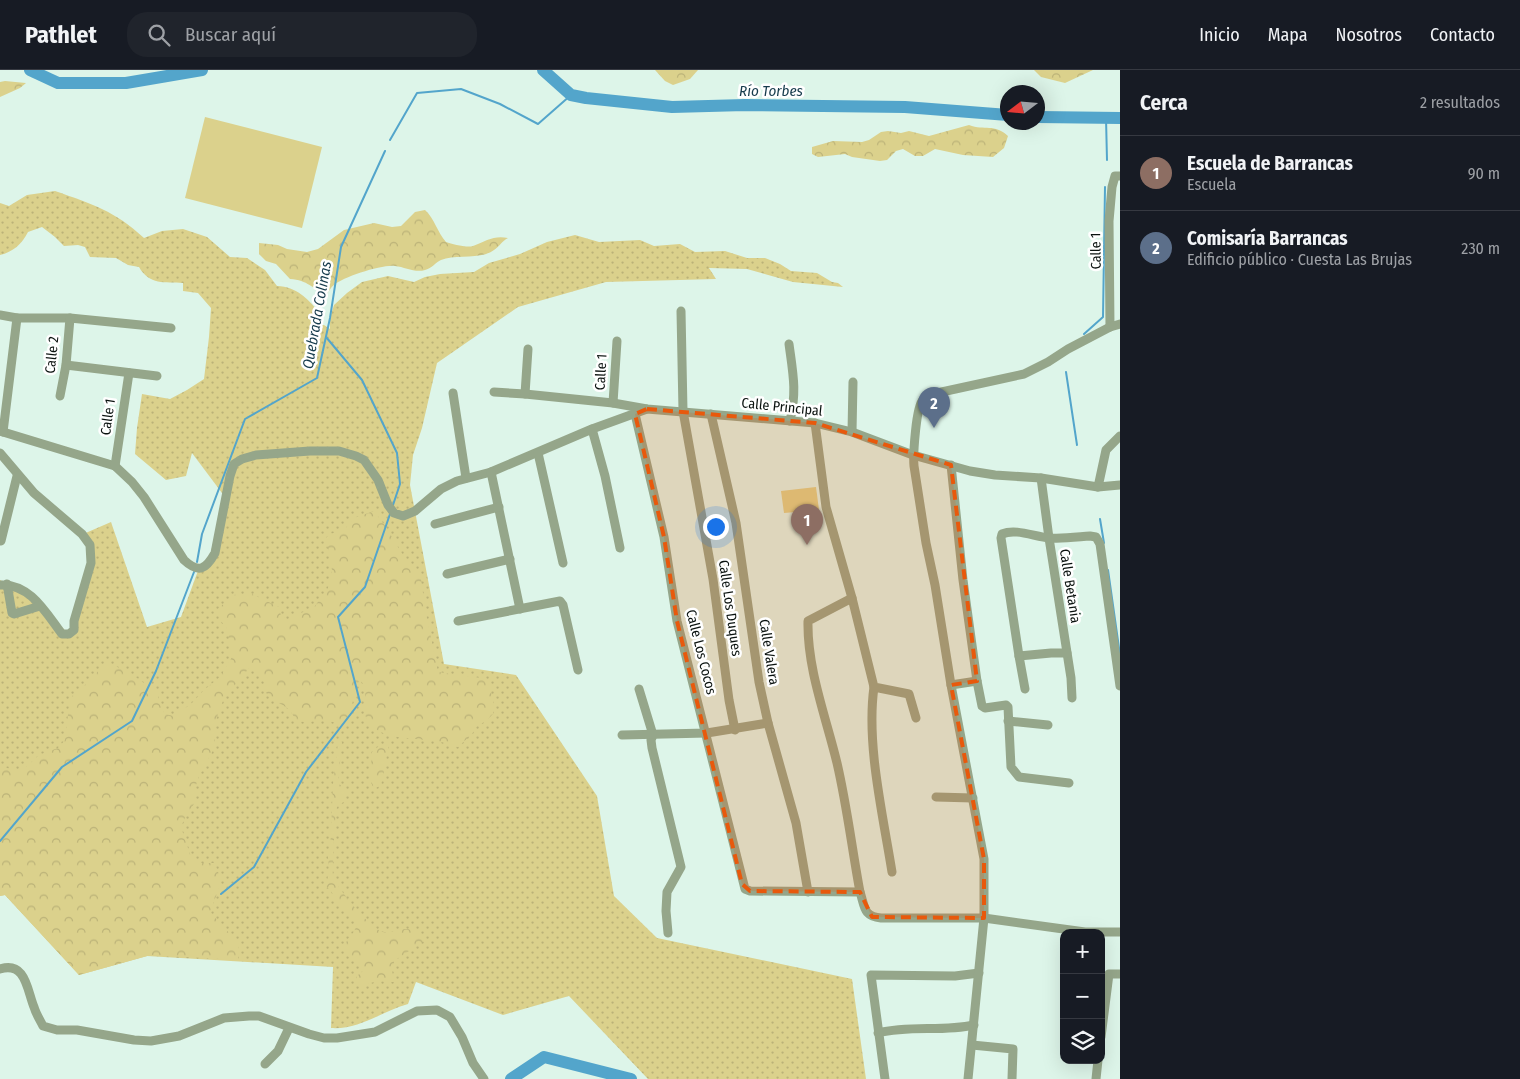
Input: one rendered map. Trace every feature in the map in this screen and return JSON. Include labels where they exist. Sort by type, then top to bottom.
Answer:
[{"type":"street","name":"Calle 1","points":[[1110,327],[1109,221],[1111,193],[1118,176]]},
{"type":"street","points":[[1109,221],[1120,220]]},
{"type":"street","name":"Calle Los Duques","points":[[681,311],[683,411],[712,570],[729,700],[735,730]]},
{"type":"street","points":[[0,314],[17,318],[70,318],[171,328]]},
{"type":"street","points":[[17,318],[2,432],[115,466],[144,497],[184,560],[192,567],[199,568],[208,564],[215,553],[230,476],[234,464],[242,459],[269,453],[320,451],[340,451],[356,456],[364,460],[374,472],[388,505],[394,512],[403,516],[415,511],[441,489],[466,478],[491,472],[647,409]]},
{"type":"street","name":"Calle 2","points":[[60,396],[66,365],[70,318]]},
{"type":"street","points":[[968,1079],[984,918],[984,859],[926,542],[913,455],[920,404],[928,396],[1024,374],[1110,327],[1120,324]]},
{"type":"street","name":"Calle 1","points":[[613,404],[617,341]]},
{"type":"street","points":[[789,344],[795,386],[794,404],[790,421]]},
{"type":"street","points":[[525,394],[528,349]]},
{"type":"street","points":[[66,365],[158,376]]},
{"type":"street","name":"Calle 1","points":[[115,466],[129,373]]},
{"type":"street","points":[[852,382],[852,432]]},
{"type":"street","name":"Calle Principal","points":[[494,392],[647,409],[815,423],[852,432],[913,455],[970,471],[1041,478],[1098,487],[1120,485]]},
{"type":"street","points":[[454,394],[466,478]]},
{"type":"street","name":"Calle Los Cocos","points":[[635,414],[664,537],[677,621],[707,733],[714,772],[742,884],[745,889],[750,891],[808,892]]},
{"type":"street","name":"Calle Valera","points":[[710,414],[736,523],[759,682],[768,723],[796,823],[808,892]]},
{"type":"street","points":[[815,423],[826,507],[852,598],[874,687],[871,719],[874,754],[892,872]]},
{"type":"street","points":[[592,430],[605,476],[620,548]]},
{"type":"street","points":[[1098,487],[1106,450],[1120,436]]},
{"type":"street","points":[[0,453],[17,476],[82,534],[90,545],[91,563],[72,633],[62,634],[40,606],[29,593],[18,587],[3,584],[12,614],[40,606]]},
{"type":"street","points":[[538,453],[563,563]]},
{"type":"street","points":[[951,465],[957,533],[977,681],[983,708],[1007,706],[1011,768],[1014,774],[1019,778],[1069,784]]},
{"type":"street","points":[[491,472],[520,610]]},
{"type":"street","points":[[1,541],[17,476]]},
{"type":"street","name":"Calle Betania","points":[[1041,478],[1071,678],[1072,698]]},
{"type":"street","points":[[435,524],[499,507]]},
{"type":"street","points":[[1024,689],[1001,538],[1002,534],[1007,532],[1049,538],[1096,537],[1100,544],[1120,686]]},
{"type":"street","points":[[447,574],[510,559]]},
{"type":"street","points":[[852,598],[808,621],[808,631],[818,688],[838,765],[860,892],[866,913],[872,917],[984,918],[1063,929]]},
{"type":"street","points":[[458,621],[560,601],[562,602],[578,670]]},
{"type":"street","points":[[1020,656],[1067,653]]},
{"type":"street","points":[[952,685],[977,681]]},
{"type":"street","points":[[874,687],[909,694],[916,718]]},
{"type":"street","points":[[639,689],[653,735],[651,740],[652,748],[681,867],[667,892],[668,933]]},
{"type":"street","points":[[1008,721],[1048,725]]},
{"type":"street","points":[[622,735],[707,733],[735,730],[768,723]]},
{"type":"street","points":[[936,797],[973,798]]},
{"type":"street","points":[[808,892],[860,892]]},
{"type":"street","points":[[1105,932],[1120,932]]},
{"type":"street","points":[[0,969],[9,966],[17,969],[25,979],[34,1008],[43,1026],[57,1030],[77,1030],[134,1040],[151,1041],[179,1036],[224,1018],[241,1015],[259,1016],[289,1028],[324,1038],[349,1037],[375,1032],[417,1011],[437,1010],[450,1017],[462,1037],[473,1063],[484,1079]]},
{"type":"street","points":[[885,1079],[871,975],[955,976],[979,973]]},
{"type":"street","points":[[1103,1019],[1109,974],[1120,974]]},
{"type":"street","points":[[878,1033],[894,1029],[956,1029],[974,1025]]},
{"type":"street","points":[[265,1064],[278,1051],[289,1028]]},
{"type":"street","points":[[972,1045],[1013,1049],[1012,1079]]},
{"type":"street","points":[[1096,1079],[1098,1064]]},
{"type":"highlighted area","points":[[647,409],[815,423],[951,465],[977,681],[951,685],[984,859],[984,918],[872,917],[860,892],[750,891],[742,884],[677,621],[664,537],[635,414]]},
{"type":"green space","points":[[655,70],[698,70],[690,79],[673,85],[665,81]]},
{"type":"green space","points":[[1034,70],[1093,70],[1065,83],[1041,77]]},
{"type":"green space","points":[[0,82],[26,83],[20,88],[0,97]]},
{"type":"green space","points":[[205,117],[322,147],[302,228],[185,198]]},
{"type":"green space","points":[[969,125],[994,128],[1003,132],[1008,136],[1004,148],[993,157],[963,155],[935,149],[923,156],[915,156],[903,149],[896,151],[887,160],[880,161],[852,157],[845,154],[818,157],[812,154],[812,147],[833,141],[862,142],[881,132],[901,133],[909,131],[929,136]]},
{"type":"green space","points":[[55,191],[102,209],[123,221],[144,238],[162,231],[183,229],[207,237],[230,257],[247,258],[265,270],[277,286],[301,294],[319,312],[319,321],[316,326],[324,325],[330,329],[330,318],[334,305],[362,282],[388,276],[414,282],[425,277],[440,274],[474,272],[489,263],[520,254],[547,242],[575,235],[599,242],[640,240],[654,246],[680,244],[695,252],[725,251],[747,258],[765,258],[791,271],[817,273],[843,287],[793,282],[747,269],[709,268],[716,279],[606,282],[518,307],[437,363],[422,428],[413,455],[410,485],[444,664],[516,675],[597,796],[614,896],[657,938],[852,979],[866,1079],[648,1079],[569,996],[503,1015],[416,982],[408,1004],[361,1023],[341,1028],[331,1028],[333,967],[147,956],[79,975],[5,895],[0,896],[0,580],[18,586],[69,634],[88,563],[89,545],[81,535],[111,522],[147,627],[181,617],[199,568],[208,563],[225,497],[192,453],[186,476],[166,480],[135,454],[142,394],[170,399],[204,379],[211,308],[198,293],[183,291],[183,283],[153,280],[143,273],[139,267],[128,265],[116,258],[90,257],[85,247],[78,245],[64,246],[42,227],[28,232],[17,247],[0,255],[0,203],[9,206],[27,195]]},
{"type":"green space","points":[[425,210],[446,242],[459,246],[473,246],[494,238],[508,238],[489,253],[447,258],[425,270],[418,271],[389,266],[363,272],[339,282],[327,294],[306,283],[290,279],[276,264],[266,261],[259,254],[259,243],[278,245],[287,249],[307,252],[318,249],[344,230],[374,223],[392,227],[401,226],[415,212]]},
{"type":"green space","points":[[816,487],[819,510],[784,513],[781,491]]},
{"type":"green space","points":[[374,511],[404,557],[421,578],[438,672],[488,679],[494,705],[493,714],[477,726],[472,734],[458,747],[439,741],[388,735],[372,727],[367,720],[365,715],[365,690],[360,679],[345,725],[325,720],[296,721],[289,710],[270,698],[265,691],[261,677],[250,667],[224,698],[214,725],[215,740],[212,752],[199,776],[195,788],[194,804],[186,815],[181,827],[190,854],[200,863],[214,863],[218,871],[220,883],[211,913],[239,942],[238,960],[151,955],[79,975],[5,895],[0,896],[0,765],[12,770],[23,770],[39,755],[58,748],[65,740],[70,698],[94,677],[100,668],[109,663],[153,688],[165,714],[174,716],[191,704],[220,677],[231,659],[231,648],[226,627],[219,619],[218,609],[233,595],[242,594],[252,594],[279,607],[281,616],[290,621],[297,615],[315,606],[328,588],[332,570],[326,538],[330,534],[344,530],[354,518]]},
{"type":"green space","points":[[342,742],[338,783],[346,790],[346,800],[337,807],[336,811],[333,880],[351,903],[377,929],[382,932],[412,930],[424,941],[394,961],[392,970],[394,982],[378,981],[359,986],[356,981],[357,976],[365,969],[363,965],[356,963],[345,954],[345,945],[357,924],[333,895],[330,888],[326,888],[329,870],[328,856],[330,853],[333,784],[338,743]]},
{"type":"green space","points":[[389,744],[381,785],[374,789],[370,780],[372,752],[379,746]]},
{"type":"waterway","name":"Río Torbes","points":[[30,70],[58,83],[126,83],[202,70]]},
{"type":"waterway","name":"Río Torbes","points":[[543,70],[571,95],[672,107],[745,105],[905,107],[1000,114]]},
{"type":"waterway","name":"Quebrada Colinas","points":[[390,140],[417,93],[461,89],[500,104],[538,124],[571,95]]},
{"type":"waterway","name":"Río Torbes","points":[[1045,117],[1120,118]]},
{"type":"waterway","points":[[1106,118],[1107,160]]},
{"type":"waterway","name":"Quebrada Colinas","points":[[197,562],[202,534],[245,419],[317,378],[330,318],[341,247],[385,151]]},
{"type":"waterway","points":[[1084,334],[1103,317],[1105,187]]},
{"type":"waterway","points":[[326,337],[362,380],[397,453],[400,484],[393,505]]},
{"type":"waterway","points":[[1066,372],[1077,445]]},
{"type":"waterway","points":[[221,894],[254,867],[306,772],[360,702],[338,617],[365,587],[390,514]]},
{"type":"waterway","points":[[1100,519],[1104,543]]},
{"type":"waterway","points":[[1108,570],[1120,655]]},
{"type":"waterway","name":"Quebrada Colinas","points":[[0,841],[62,767],[132,721],[156,671],[194,572]]},
{"type":"waterway","points":[[511,1079],[544,1057],[631,1079]]},
{"type":"place","name":"Comisaría Barrancas","points":[[934,428]]},
{"type":"place","name":"Escuela de Barrancas","points":[[807,545]]}]
